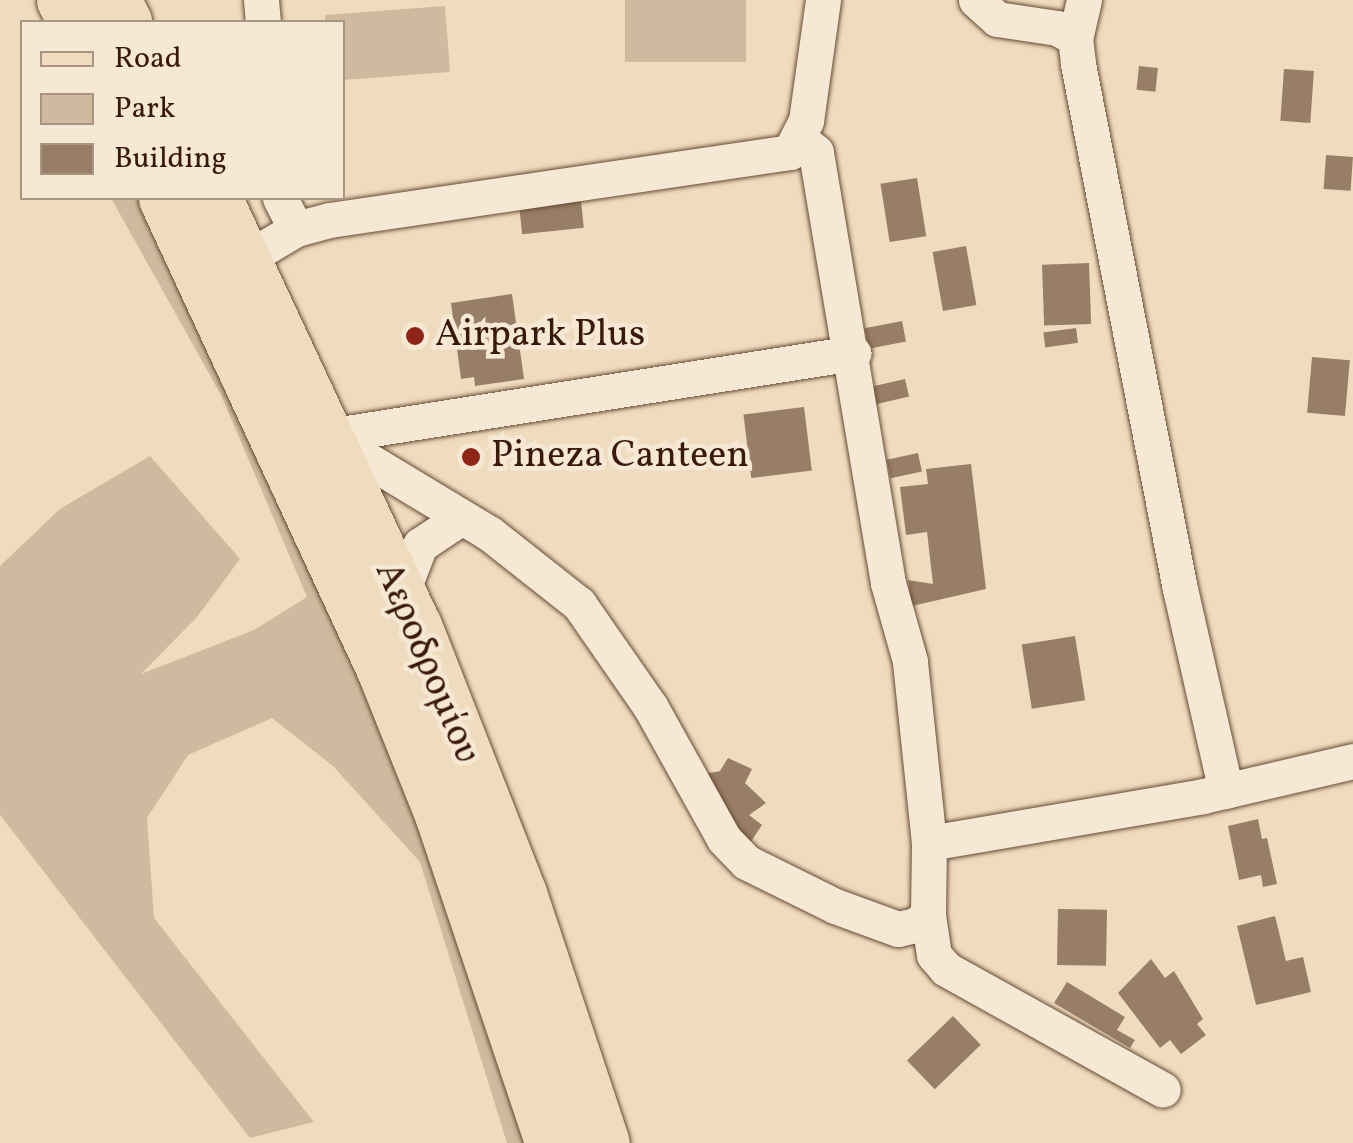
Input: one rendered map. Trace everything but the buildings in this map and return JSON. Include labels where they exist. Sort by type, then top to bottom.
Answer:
[{"type":"main road","name":"Αεροδρομίου","points":[[167,200],[384,669],[456,851],[553,1143]]},
{"type":"main road","name":"Αεροδρομίου","points":[[215,200],[400,596],[519,894],[602,1143]]},
{"type":"street","points":[[244,260],[288,213],[767,160],[790,152],[800,139],[823,0]]},
{"type":"street","points":[[976,0],[997,19],[1059,31]]},
{"type":"street","points":[[1081,0],[1059,31],[1226,791]]},
{"type":"street","points":[[800,139],[816,152],[853,353],[888,583],[910,661],[930,842],[928,915],[934,955],[946,969],[1163,1090]]},
{"type":"street","points":[[328,436],[853,353]]},
{"type":"street","points":[[328,436],[462,517],[580,604],[650,706],[724,839],[746,862],[788,887],[898,929],[928,915]]},
{"type":"street","points":[[400,596],[420,545],[462,517]]},
{"type":"street","points":[[930,842],[1226,791],[1353,763]]},
{"type":"green space","points":[[625,0],[746,0],[746,62],[625,62]]},
{"type":"green space","points":[[445,6],[450,72],[345,80],[345,20],[325,20],[325,15]]},
{"type":"green space","points":[[112,200],[144,200],[326,578],[538,1143],[507,1143],[420,862],[333,766],[272,718],[188,755],[147,818],[154,918],[314,1122],[250,1138],[0,815],[0,566],[60,509],[150,456],[240,559],[197,617],[141,674],[254,630],[307,597],[221,395]]},
{"type":"place","name":"Airpark Plus","points":[[415,336]]},
{"type":"place","name":"Pineza Canteen","points":[[471,457]]}]
